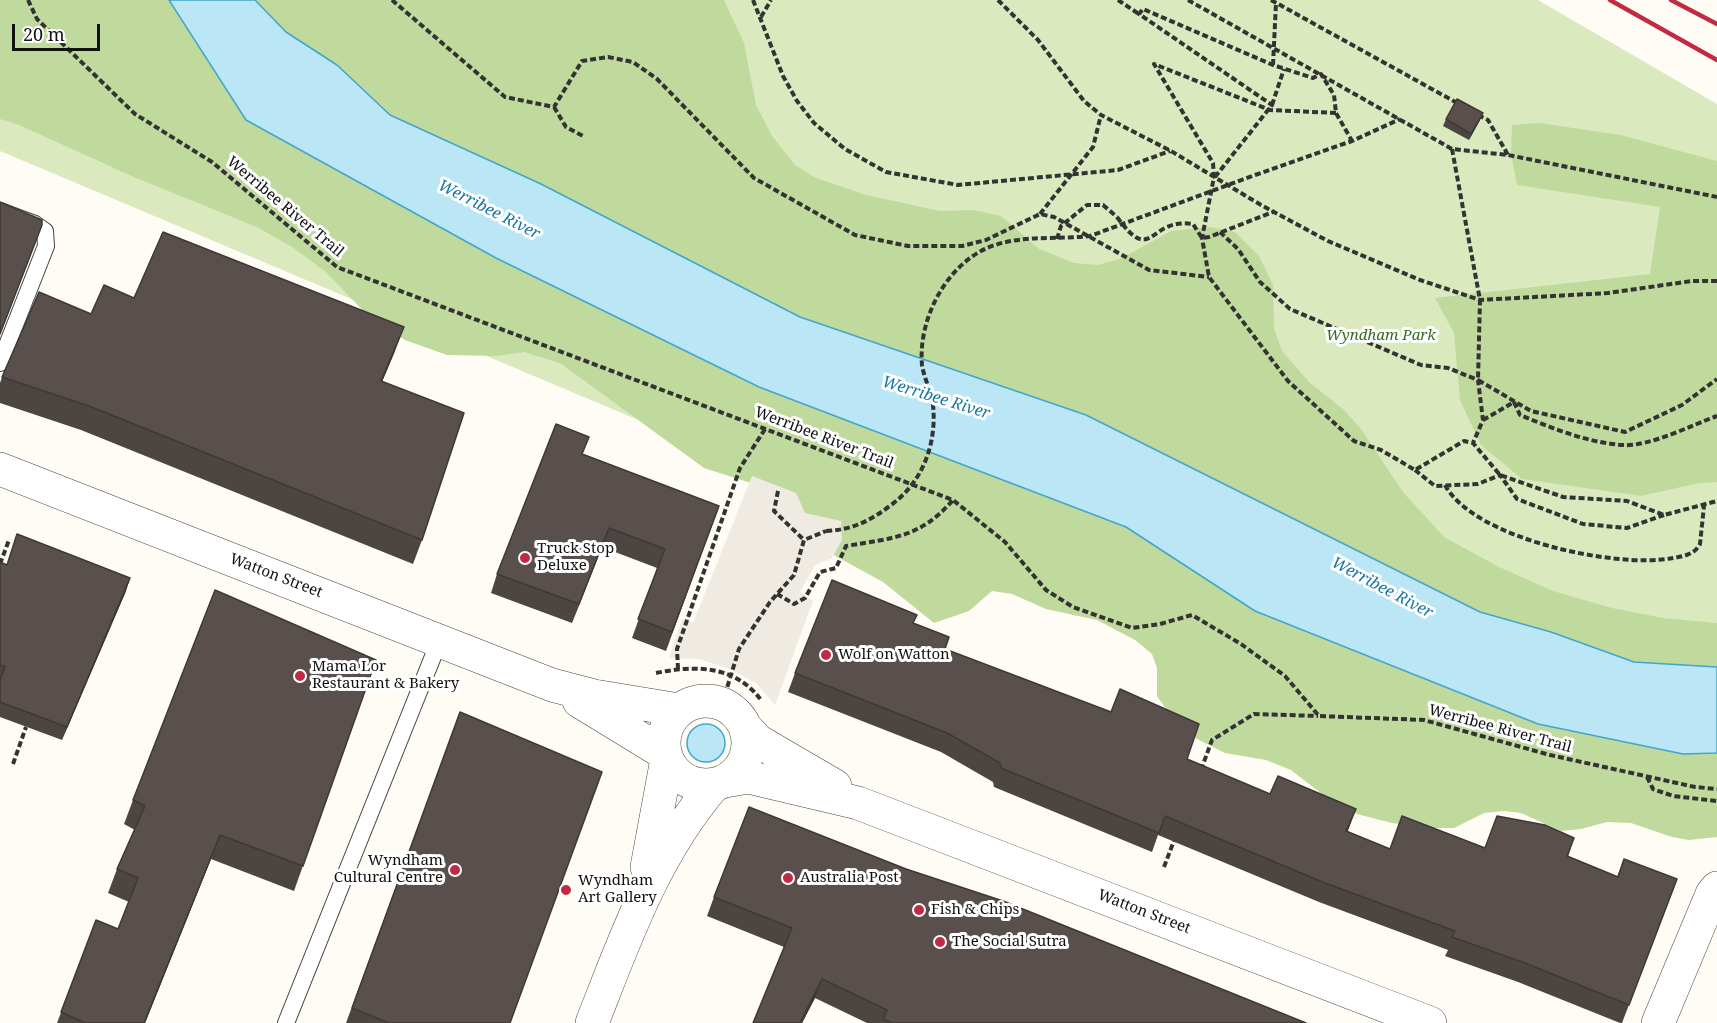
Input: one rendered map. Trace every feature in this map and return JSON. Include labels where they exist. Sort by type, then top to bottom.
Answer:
[{"type":"street","name":"Watton Street","points":[[0,469],[440,639],[552,685],[594,696],[679,710]]},
{"type":"street","name":"Watton Street","points":[[552,685],[665,756],[681,777],[691,783],[719,783],[748,777],[858,803],[1430,1023]]},
{"type":"street","name":"Watton Street","points":[[727,689],[732,710],[756,718],[758,741],[828,781],[858,803]]},
{"type":"street","points":[[641,898],[665,756],[665,729],[679,710],[727,689]]},
{"type":"street","points":[[592,1023],[641,898],[686,819],[719,783],[743,764],[756,718]]},
{"type":"street","points":[[1658,1023],[1712,894],[1717,888]]},
{"type":"lane","points":[[0,211],[35,224],[45,231],[46,246],[0,363]]},
{"type":"lane","points":[[286,1023],[440,639]]},
{"type":"path","name":"Werribee River Trail","points":[[28,0],[37,19],[135,114],[212,162],[338,267],[953,500],[1005,542],[1046,590],[1073,607],[1132,628],[1160,624],[1192,615],[1241,644],[1285,675],[1319,716],[1424,720],[1550,755],[1695,788],[1717,789]]},
{"type":"path","points":[[392,0],[505,97],[554,107],[567,127],[585,137]]},
{"type":"path","points":[[753,0],[783,76],[797,101],[814,123],[845,149],[886,172],[957,185],[1118,170],[1171,151]]},
{"type":"path","points":[[761,17],[771,0]]},
{"type":"path","points":[[998,0],[1038,40],[1084,101],[1101,115],[1171,151],[1273,212],[1328,241],[1420,280],[1480,300],[1608,293],[1692,281],[1717,281]]},
{"type":"path","points":[[1118,0],[1272,105]]},
{"type":"path","points":[[1188,0],[1452,148],[1508,155],[1717,197]]},
{"type":"path","points":[[1270,0],[1488,120],[1508,155]]},
{"type":"path","points":[[1273,64],[1276,3]]},
{"type":"path","points":[[1139,14],[1143,9],[1284,69],[1313,78],[1321,74]]},
{"type":"path","points":[[554,107],[582,61],[608,57],[633,62],[657,79],[754,178],[855,235],[908,246],[962,246],[986,240],[1040,214],[1093,147],[1101,115]]},
{"type":"path","points":[[1336,113],[1270,111],[1154,64],[1213,163],[1214,177],[1202,238],[1209,277],[1288,381],[1354,441],[1381,450],[1415,470],[1435,486],[1478,484],[1500,475],[1563,497],[1627,501],[1664,515]]},
{"type":"path","points":[[1214,177],[1270,111],[1284,69]]},
{"type":"path","points":[[1321,74],[1334,95],[1336,113],[1352,141]]},
{"type":"path","points":[[804,540],[826,531],[847,530],[871,520],[900,498],[922,472],[930,444],[933,405],[922,365],[923,336],[934,304],[952,274],[986,249],[1020,238],[1057,239],[1090,236],[1352,141],[1400,119]]},
{"type":"path","points":[[1452,148],[1480,300],[1478,380],[1483,420],[1473,442]]},
{"type":"path","points":[[1057,239],[1061,226],[1087,205],[1103,205],[1117,217],[1131,236],[1143,241],[1149,239],[1161,228],[1179,222],[1192,224],[1202,238]]},
{"type":"path","points":[[1202,238],[1273,212]]},
{"type":"path","points":[[1040,214],[1054,217],[1149,270],[1209,277]]},
{"type":"path","points":[[1220,232],[1238,249],[1260,282],[1290,309],[1421,365],[1449,368],[1478,380],[1531,411],[1625,432],[1682,405],[1717,380]]},
{"type":"path","points":[[1514,402],[1520,415],[1562,432],[1625,446],[1652,440],[1717,416]]},
{"type":"path","points":[[1483,420],[1514,402]]},
{"type":"path","points":[[678,669],[676,649],[740,468],[765,429]]},
{"type":"path","points":[[1415,470],[1464,441],[1473,442],[1517,499],[1583,524],[1627,528],[1664,515],[1717,501]]},
{"type":"path","points":[[1445,485],[1451,497],[1471,511],[1526,539],[1553,548],[1613,559],[1662,560],[1689,555],[1700,544],[1704,506]]},
{"type":"path","points":[[778,491],[774,511],[804,540]]},
{"type":"path","points":[[777,594],[794,604],[805,598],[820,572],[836,568],[846,546],[904,536],[936,520],[953,500]]},
{"type":"path","points":[[0,564],[9,540]]},
{"type":"path","points":[[727,689],[739,649],[777,594],[794,575],[804,540]]},
{"type":"path","points":[[647,675],[678,669],[708,668],[727,689],[753,689],[756,718]]},
{"type":"path","points":[[1199,777],[1212,740],[1254,714],[1319,716]]},
{"type":"path","points":[[13,764],[26,727]]},
{"type":"path","points":[[1647,776],[1653,789],[1673,796],[1717,801]]},
{"type":"path","points":[[1164,867],[1176,837]]},
{"type":"green space","name":"Wyndham Park","points":[[0,0],[1538,0],[1717,104],[1717,801],[1132,628],[0,151]]},
{"type":"green space","points":[[0,0],[724,0],[744,43],[756,105],[772,136],[795,165],[816,178],[866,195],[940,211],[973,210],[1001,216],[1039,249],[1074,263],[1098,265],[1120,259],[1171,231],[1209,227],[1235,232],[1259,256],[1273,285],[1274,328],[1282,351],[1309,382],[1344,410],[1361,429],[1403,492],[1444,537],[1499,567],[1553,591],[1612,608],[1663,618],[1717,623],[1717,837],[1689,840],[1672,837],[1631,823],[1607,822],[1581,829],[1561,831],[1521,813],[1504,811],[1484,813],[1454,828],[1392,823],[1357,814],[1331,801],[1291,770],[1266,760],[1225,753],[1197,739],[1176,723],[1157,696],[1157,668],[1152,654],[1135,640],[1097,620],[1046,609],[1012,594],[992,591],[969,611],[934,623],[883,582],[817,546],[757,485],[704,468],[560,363],[524,352],[497,356],[447,355],[405,340],[369,317],[326,272],[292,247],[257,227],[136,178],[19,125],[0,119]]},
{"type":"green space","points":[[1539,123],[1621,135],[1717,161],[1717,482],[1699,483],[1641,496],[1522,479],[1481,445],[1460,400],[1454,333],[1435,298],[1650,274],[1660,207],[1517,185],[1511,154],[1512,125]]},
{"type":"shaded area","points":[[752,476],[796,493],[805,513],[841,521],[842,540],[832,558],[815,565],[800,592],[813,601],[775,705],[756,683],[727,668],[699,659],[669,658],[682,619],[693,623]]},
{"type":"water","name":"Werribee River","points":[[169,0],[255,0],[286,32],[337,65],[390,115],[541,184],[800,317],[1086,415],[1480,612],[1551,632],[1634,662],[1717,667],[1717,753],[1683,754],[1538,724],[1255,611],[1126,527],[759,387],[496,258],[246,120]]},
{"type":"water","points":[[706,724],[719,730],[725,743],[719,756],[706,762],[693,756],[687,743],[693,730]]},
{"type":"building","points":[[1457,99],[1483,113],[1471,134],[1446,119]]},
{"type":"building","points":[[0,202],[42,220],[42,225],[0,334]]},
{"type":"building","points":[[163,232],[404,327],[381,381],[464,413],[422,540],[89,406],[2,377],[39,292],[91,314],[104,285],[134,298]]},
{"type":"building","points":[[556,424],[589,437],[582,454],[719,506],[672,632],[638,619],[665,549],[609,528],[579,604],[497,574]]},
{"type":"building","points":[[17,534],[130,578],[67,727],[0,702],[0,680],[5,667],[0,665],[0,562],[7,565]]},
{"type":"building","points":[[832,580],[917,615],[913,623],[949,637],[945,649],[1111,712],[1120,689],[1199,724],[1187,759],[1270,794],[1278,776],[1356,809],[1346,831],[1390,849],[1402,816],[1485,848],[1497,816],[1545,825],[1574,838],[1567,856],[1618,877],[1624,859],[1677,879],[1629,1005],[1525,963],[1452,937],[1455,931],[1325,883],[1165,816],[1159,833],[1001,768],[1000,763],[947,733],[795,673]]},
{"type":"building","points":[[215,590],[376,660],[303,866],[220,835],[144,1023],[85,1023],[61,1012],[96,920],[118,929],[138,878],[117,869],[145,806],[133,800]]},
{"type":"building","points":[[460,712],[602,772],[510,1023],[389,1023],[352,1008]]},
{"type":"building","points":[[749,807],[906,869],[1003,901],[1306,1023],[892,1023],[883,1019],[887,1010],[822,979],[800,1023],[753,1023],[792,928],[714,897]]},
{"type":"railway","points":[[1610,0],[1717,60]]},
{"type":"railway","points":[[1671,0],[1717,24]]},
{"type":"place","name":"Truck Stop Deluxe","points":[[525,558]]},
{"type":"place","name":"Wolf on Watton","points":[[826,655]]},
{"type":"place","name":"Mama Lor Restaurant & Bakery","points":[[300,676]]},
{"type":"place","name":"Wyndham Cultural Centre","points":[[455,870]]},
{"type":"place","name":"Australia Post","points":[[788,878]]},
{"type":"place","name":"Wyndham Art Gallery","points":[[566,890]]},
{"type":"place","name":"Fish & Chips","points":[[919,910]]},
{"type":"place","name":"The Social Sutra","points":[[940,942]]}]
